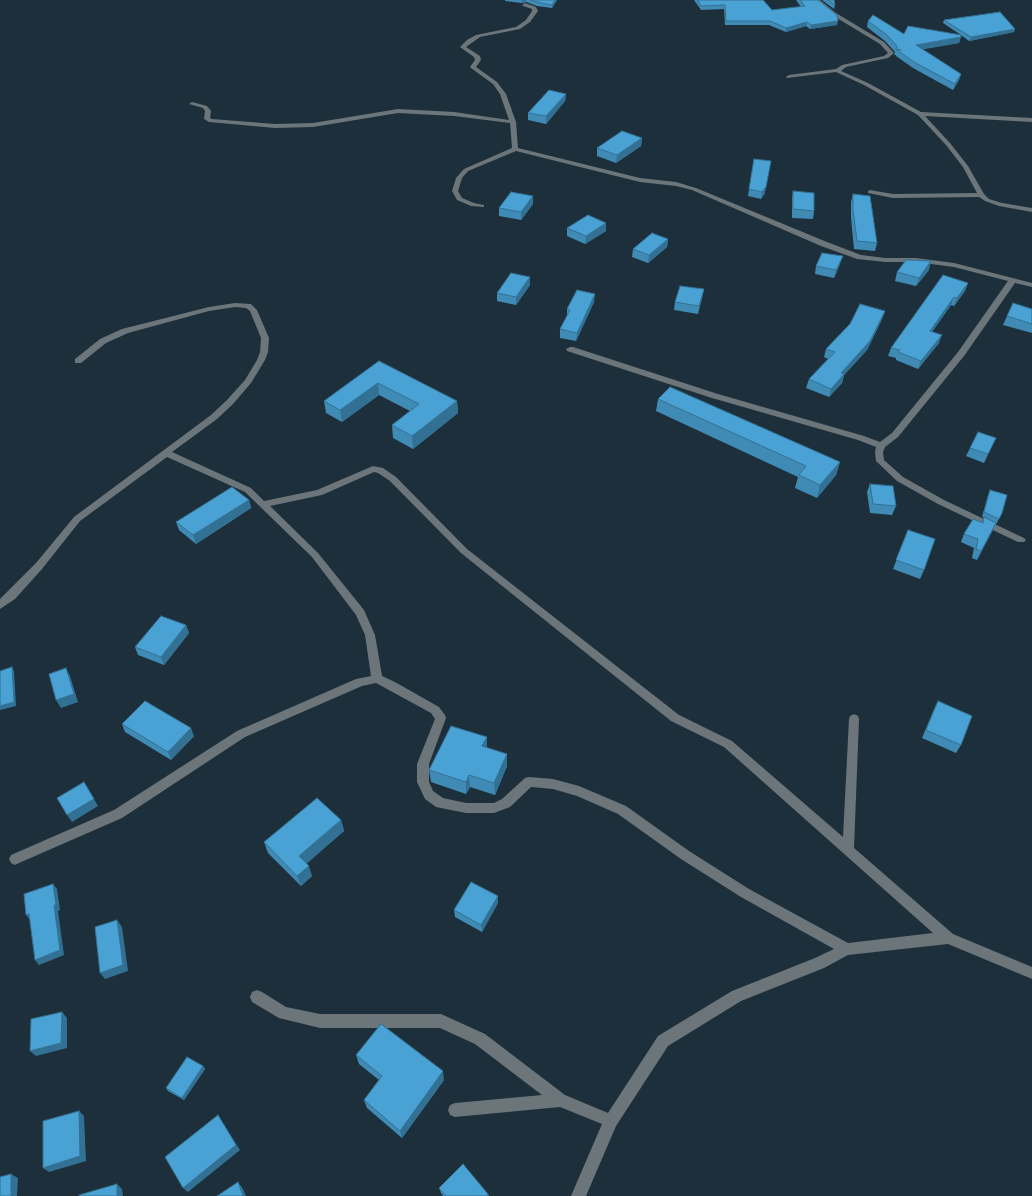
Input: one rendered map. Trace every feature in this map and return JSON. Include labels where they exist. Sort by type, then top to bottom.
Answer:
[{"type":"street","points":[[789,77],[838,70],[844,66],[890,56],[891,53],[882,43],[834,14],[818,0]]},
{"type":"street","points":[[515,148],[513,122],[503,94],[495,83],[473,67],[478,60],[477,56],[464,47],[469,41],[478,36],[518,28],[528,22],[535,11],[534,8],[525,5]]},
{"type":"street","points":[[838,70],[920,114],[944,139],[966,167],[981,195],[987,200],[1001,205],[1032,210]]},
{"type":"street","points":[[192,104],[204,107],[208,111],[207,119],[211,121],[274,126],[313,125],[398,111],[454,114],[513,122]]},
{"type":"street","points":[[920,114],[1032,120]]},
{"type":"street","points":[[482,206],[473,205],[459,199],[455,191],[459,178],[466,170],[515,148],[640,180],[676,184],[694,189],[824,244],[860,257],[885,260],[916,260],[954,265],[1032,286]]},
{"type":"street","points":[[870,192],[892,196],[981,195]]},
{"type":"street","points":[[1013,280],[961,354],[895,436],[881,446],[879,452],[880,461],[900,479],[941,502],[1021,540]]},
{"type":"street","points":[[0,605],[11,596],[39,566],[77,519],[214,417],[230,402],[248,381],[264,352],[265,338],[253,310],[248,306],[228,306],[125,330],[103,341],[78,361]]},
{"type":"street","points":[[570,349],[715,396],[853,436],[881,446]]},
{"type":"street","points":[[166,453],[248,490],[315,555],[360,613],[370,635],[377,679]]},
{"type":"street","points":[[263,504],[319,493],[373,469],[380,470],[393,478],[464,551],[675,718],[728,744],[948,938],[1032,973]]},
{"type":"street","points":[[15,859],[118,814],[241,734],[360,682],[377,679],[391,685],[435,710],[441,718],[423,764],[423,782],[429,795],[440,803],[466,808],[494,808],[506,803],[530,782],[553,784],[579,791],[622,810],[685,855],[745,893],[847,949]]},
{"type":"street","points":[[848,850],[854,719]]},
{"type":"street","points":[[578,1196],[611,1121],[663,1041],[737,996],[820,963],[847,949],[948,938]]},
{"type":"street","points":[[257,997],[284,1013],[320,1021],[441,1021],[480,1039],[560,1100],[611,1121]]},
{"type":"street","points":[[455,1110],[560,1100]]},
{"type":"building","points":[[531,0],[555,0],[552,5]]},
{"type":"building","points":[[698,0],[763,0],[772,10],[805,6],[800,0],[818,0],[837,15],[838,21],[811,25],[807,22],[786,28],[770,21],[726,21],[725,5],[701,6]]},
{"type":"building","points":[[828,0],[834,0],[835,5]]},
{"type":"building","points":[[1000,12],[1015,29],[971,37],[944,20]]},
{"type":"building","points":[[873,15],[904,34],[908,26],[961,35],[961,37],[916,45],[961,74],[955,84],[914,62],[897,50],[901,50],[896,49],[897,46],[887,35],[868,21]]},
{"type":"building","points":[[549,90],[566,94],[546,116],[528,113]]},
{"type":"building","points":[[622,131],[642,138],[617,155],[597,148]]},
{"type":"building","points":[[754,159],[771,161],[766,187],[762,192],[749,189]]},
{"type":"building","points":[[793,191],[814,193],[814,211],[793,209]]},
{"type":"building","points":[[511,192],[533,196],[521,212],[499,208]]},
{"type":"building","points":[[853,194],[870,196],[877,243],[857,241],[853,210]]},
{"type":"building","points":[[588,215],[606,223],[586,236],[567,228]]},
{"type":"building","points":[[652,233],[668,239],[649,255],[633,249]]},
{"type":"building","points":[[822,253],[843,256],[836,270],[816,266]]},
{"type":"building","points":[[906,260],[931,261],[919,278],[897,272]]},
{"type":"building","points":[[511,273],[530,277],[516,297],[497,293]]},
{"type":"building","points":[[943,275],[968,283],[957,298],[954,297],[930,331],[942,335],[921,361],[898,352],[900,350],[891,348]]},
{"type":"building","points":[[680,286],[704,289],[699,306],[675,302]]},
{"type":"building","points":[[577,290],[595,294],[577,333],[560,329],[570,310],[567,309]]},
{"type":"building","points":[[1013,303],[1032,309],[1032,324],[1007,316]]},
{"type":"building","points":[[860,304],[885,311],[870,341],[841,373],[844,374],[831,389],[809,379],[835,352],[826,349],[850,324]]},
{"type":"building","points":[[379,361],[457,401],[412,436],[392,425],[419,404],[378,383],[340,410],[324,401]]},
{"type":"building","points":[[670,387],[840,462],[820,485],[799,475],[806,466],[658,399]]},
{"type":"building","points":[[978,432],[996,438],[988,454],[970,448]]},
{"type":"building","points":[[870,484],[893,486],[896,506],[873,504]]},
{"type":"building","points":[[232,487],[249,500],[193,535],[176,522]]},
{"type":"building","points":[[990,490],[1007,495],[999,519],[984,512]]},
{"type":"building","points":[[984,517],[996,523],[981,551],[976,549],[978,539],[964,534],[973,519],[983,523]]},
{"type":"building","points":[[908,530],[935,539],[924,570],[896,560]]},
{"type":"building","points":[[161,616],[186,625],[161,657],[135,647]]},
{"type":"building","points":[[12,667],[14,702],[0,706],[0,671]]},
{"type":"building","points":[[66,668],[74,694],[56,700],[49,674]]},
{"type":"building","points":[[145,701],[191,728],[168,752],[122,724]]},
{"type":"building","points":[[938,701],[972,716],[961,745],[926,730]]},
{"type":"building","points":[[451,726],[487,737],[482,746],[507,754],[494,783],[469,775],[466,782],[429,770]]},
{"type":"building","points":[[84,782],[94,799],[67,815],[57,798]]},
{"type":"building","points":[[317,798],[341,820],[299,856],[309,866],[297,876],[264,842]]},
{"type":"building","points":[[471,882],[498,896],[481,925],[454,910]]},
{"type":"building","points":[[53,884],[56,905],[54,905],[60,950],[35,960],[29,914],[26,915],[24,894]]},
{"type":"building","points":[[117,920],[123,965],[100,973],[95,927]]},
{"type":"building","points":[[62,1012],[61,1043],[30,1051],[31,1019]]},
{"type":"building","points":[[381,1024],[443,1071],[400,1131],[364,1100],[382,1076],[356,1055]]},
{"type":"building","points":[[187,1057],[203,1066],[182,1098],[166,1088]]},
{"type":"building","points":[[79,1111],[80,1156],[43,1168],[43,1121]]},
{"type":"building","points":[[218,1115],[236,1145],[183,1188],[165,1157]]},
{"type":"building","points":[[463,1164],[488,1194],[486,1196],[446,1196],[439,1188]]},
{"type":"building","points":[[11,1174],[11,1196],[0,1196],[0,1177]]},
{"type":"building","points":[[238,1182],[243,1196],[217,1196]]},
{"type":"building","points":[[117,1184],[117,1196],[79,1196],[79,1195]]}]
